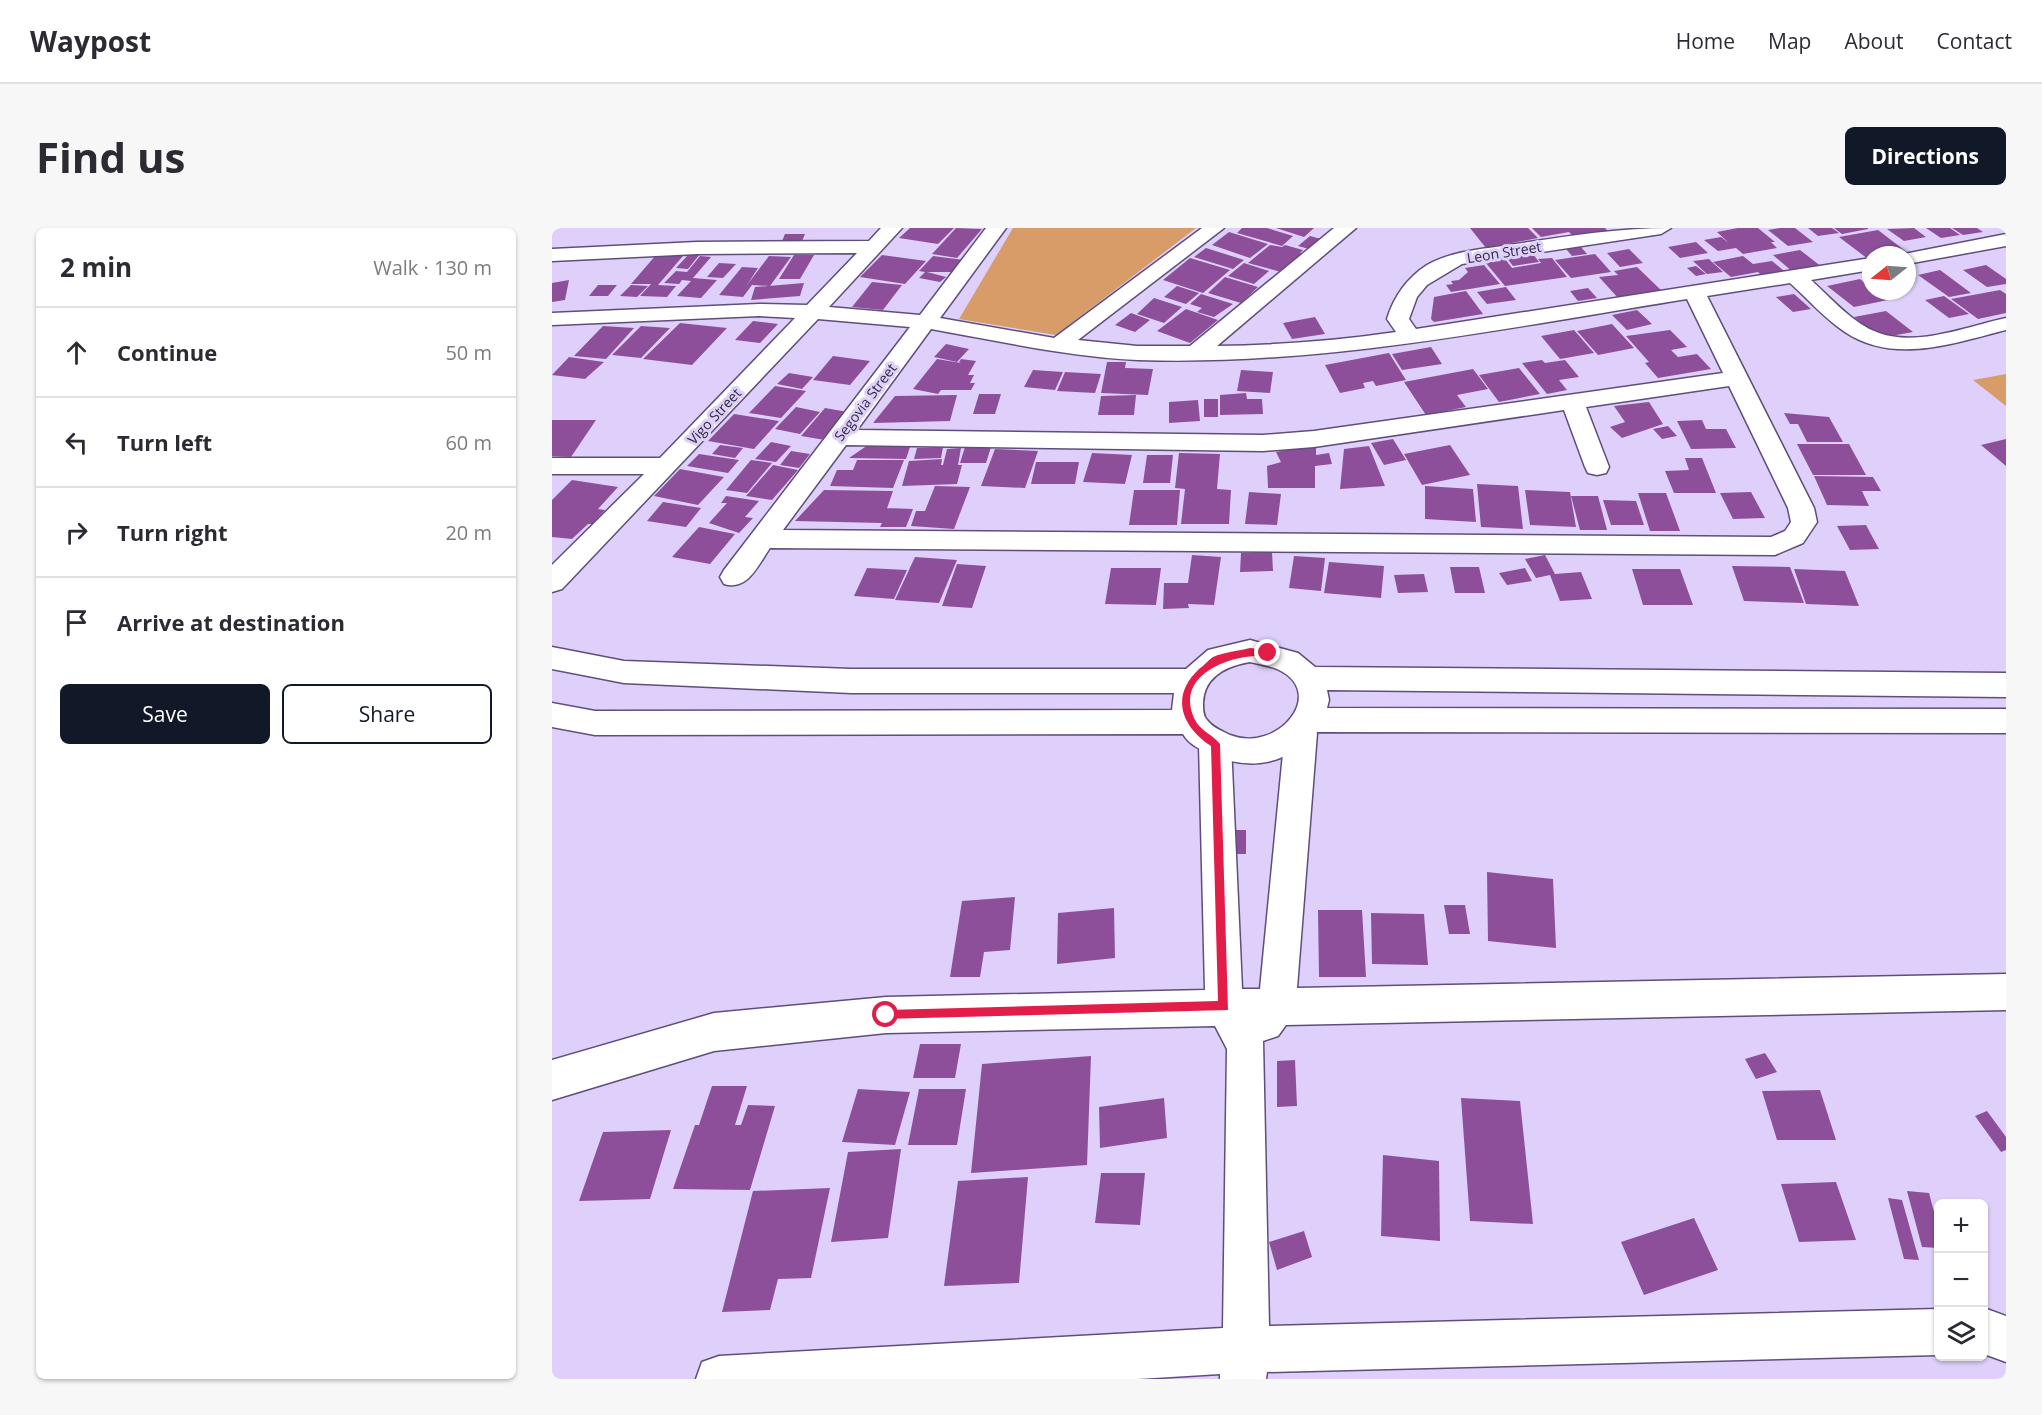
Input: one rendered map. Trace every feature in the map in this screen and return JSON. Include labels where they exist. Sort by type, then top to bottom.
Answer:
[{"type":"street","name":"Vigo Street","points":[[552,582],[667,466],[892,228]]},
{"type":"street","name":"Segovia Street","points":[[734,577],[996,228]]},
{"type":"street","points":[[1058,345],[1214,228]]},
{"type":"street","points":[[1195,352],[1346,228]]},
{"type":"street","name":"Leon Street","points":[[1410,337],[1398,318],[1401,303],[1425,274],[1438,266],[1457,259],[1483,254],[1661,228]]},
{"type":"street","points":[[1916,256],[2006,240]]},
{"type":"street","points":[[552,255],[697,248],[874,247]]},
{"type":"street","points":[[552,319],[747,311],[812,312],[927,322],[1058,345],[1137,353],[1273,352],[1349,346],[1797,278],[1862,266]]},
{"type":"street","points":[[1797,278],[1853,328],[1872,339],[1897,344],[1916,344],[2006,324]]},
{"type":"street","points":[[761,539],[1775,546],[1794,537],[1804,522],[1801,508],[1695,293]]},
{"type":"street","points":[[839,437],[1263,443],[1314,439],[1737,378]]},
{"type":"street","points":[[1572,401],[1597,467]]},
{"type":"street","points":[[552,466],[667,466]]},
{"type":"street","points":[[1244,1364],[1246,1046],[1224,1006],[1203,733],[1186,708],[1187,694],[1193,681],[1216,660],[1250,651],[1284,658],[1308,678],[1314,692],[1315,706],[1306,726],[1277,1006],[1246,1046]]},
{"type":"street","points":[[552,658],[624,672],[851,681],[1193,681]]},
{"type":"street","points":[[1308,678],[2006,685]]},
{"type":"street","points":[[552,715],[595,723],[1203,733],[1251,752],[1287,743],[1306,726],[2006,721]]},
{"type":"street","points":[[552,1080],[714,1032],[886,1015],[1224,1006],[2006,992]]},
{"type":"street","points":[[719,1379],[1244,1364],[1934,1332]]},
{"type":"street","points":[[1988,1333],[2006,1339]]},
{"type":"shaded area","points":[[1013,228],[1196,228],[1056,335],[959,319]]},
{"type":"shaded area","points":[[2006,374],[2006,406],[1973,380]]},
{"type":"building","points":[[910,228],[954,228],[938,244],[899,238]]},
{"type":"building","points":[[956,228],[982,229],[957,258],[932,254]]},
{"type":"building","points":[[1242,228],[1267,228],[1293,236],[1282,246],[1237,233]]},
{"type":"building","points":[[1276,228],[1314,228],[1304,237]]},
{"type":"building","points":[[1470,228],[1528,228],[1538,238],[1486,248]]},
{"type":"building","points":[[1532,228],[1605,228],[1609,232],[1575,238],[1569,232],[1541,237]]},
{"type":"building","points":[[1738,228],[1758,228],[1775,242],[1771,242],[1777,248],[1743,254],[1736,248],[1718,251],[1704,240],[1721,237],[1729,243],[1717,232]]},
{"type":"building","points":[[1795,228],[1813,242],[1788,246],[1768,230]]},
{"type":"building","points":[[1808,228],[1832,228],[1839,233],[1818,236]]},
{"type":"building","points":[[1834,228],[1868,228],[1868,229],[1842,234]]},
{"type":"building","points":[[1914,228],[1926,237],[1904,241],[1887,229]]},
{"type":"building","points":[[1926,228],[1950,228],[1960,235],[1941,238]]},
{"type":"building","points":[[1952,228],[1977,228],[1983,232],[1963,235]]},
{"type":"building","points":[[1878,230],[1899,246],[1862,246],[1862,254],[1839,237]]},
{"type":"building","points":[[1229,232],[1268,244],[1250,258],[1212,245]]},
{"type":"building","points":[[785,234],[805,234],[800,246],[780,246]]},
{"type":"building","points":[[1310,236],[1325,240],[1313,250],[1298,246]]},
{"type":"building","points":[[1696,242],[1708,253],[1680,258],[1668,247]]},
{"type":"building","points":[[1270,245],[1282,247],[1285,245],[1303,250],[1300,253],[1302,254],[1281,272],[1248,263]]},
{"type":"building","points":[[1581,247],[1587,254],[1572,256],[1566,249]]},
{"type":"building","points":[[1206,248],[1244,260],[1233,269],[1194,257]]},
{"type":"building","points":[[1629,249],[1643,263],[1620,267],[1607,253]]},
{"type":"building","points":[[1800,250],[1822,267],[1794,273],[1773,255]]},
{"type":"building","points":[[689,254],[700,254],[688,269],[676,268]]},
{"type":"building","points":[[1533,254],[1539,262],[1513,266],[1507,258]]},
{"type":"building","points":[[1595,254],[1611,272],[1571,278],[1555,260]]},
{"type":"building","points":[[656,255],[683,256],[658,285],[676,286],[667,297],[640,296],[651,284],[631,284]]},
{"type":"building","points":[[794,255],[814,255],[800,279],[779,279]]},
{"type":"building","points":[[882,255],[926,261],[905,284],[860,277]]},
{"type":"building","points":[[700,256],[711,257],[693,278],[717,280],[701,298],[677,296],[691,281],[682,280],[679,284],[664,283],[676,271],[687,272]]},
{"type":"building","points":[[769,256],[791,257],[770,286],[752,285],[743,297],[719,295],[742,267],[758,268],[747,285]]},
{"type":"building","points":[[933,256],[964,260],[953,272],[927,272],[946,277],[940,282],[919,278],[925,272],[919,271]]},
{"type":"building","points":[[1743,256],[1753,264],[1772,261],[1788,274],[1765,279],[1758,272],[1731,277],[1713,262]]},
{"type":"building","points":[[1190,258],[1230,270],[1203,293],[1163,280]]},
{"type":"building","points":[[1552,258],[1567,277],[1505,286],[1485,262],[1505,259],[1512,268],[1541,263],[1538,259]]},
{"type":"building","points":[[1709,259],[1723,272],[1707,274],[1693,261]]},
{"type":"building","points":[[719,263],[736,264],[723,278],[707,277]]},
{"type":"building","points":[[1244,263],[1269,271],[1254,284],[1228,276]]},
{"type":"building","points":[[1484,265],[1500,284],[1451,292],[1446,285],[1453,284],[1451,281],[1459,280],[1468,272],[1465,268]]},
{"type":"building","points":[[1986,265],[2006,279],[2006,284],[1987,287],[1963,270]]},
{"type":"building","points":[[1696,266],[1706,274],[1696,276],[1687,268]]},
{"type":"building","points":[[1637,267],[1663,292],[1619,299],[1599,277],[1618,275],[1614,271]]},
{"type":"building","points":[[1940,270],[1971,293],[1949,297],[1918,275]]},
{"type":"building","points":[[1225,277],[1258,287],[1241,303],[1208,293]]},
{"type":"building","points":[[1860,279],[1862,281],[1862,300],[1888,300],[1854,307],[1827,286]]},
{"type":"building","points":[[569,280],[565,300],[552,302],[552,283]]},
{"type":"building","points":[[872,282],[902,285],[883,310],[852,307]]},
{"type":"building","points":[[804,283],[800,296],[751,300],[755,287]]},
{"type":"building","points":[[598,285],[617,285],[608,296],[589,296]]},
{"type":"building","points":[[631,285],[648,286],[637,297],[620,296]]},
{"type":"building","points":[[1177,286],[1199,293],[1186,304],[1164,297]]},
{"type":"building","points":[[1506,287],[1516,300],[1487,304],[1477,292]]},
{"type":"building","points":[[1588,288],[1597,298],[1578,301],[1570,291]]},
{"type":"building","points":[[2000,290],[2006,294],[2006,313],[1978,319],[1951,299]]},
{"type":"building","points":[[1466,291],[1483,314],[1434,322],[1431,319],[1434,297]]},
{"type":"building","points":[[1201,294],[1233,304],[1214,317],[1197,312],[1202,308],[1190,304]]},
{"type":"building","points":[[1794,294],[1811,309],[1793,312],[1776,297]]},
{"type":"building","points":[[1944,296],[1969,314],[1949,318],[1925,300]]},
{"type":"building","points":[[1154,298],[1182,307],[1164,323],[1137,314]]},
{"type":"building","points":[[1186,309],[1218,320],[1190,343],[1157,331]]},
{"type":"building","points":[[1637,310],[1652,324],[1627,330],[1612,315]]},
{"type":"building","points":[[1886,311],[1913,332],[1880,338],[1854,317]]},
{"type":"building","points":[[1131,313],[1150,320],[1135,332],[1115,325]]},
{"type":"building","points":[[1315,317],[1325,334],[1292,339],[1283,323]]},
{"type":"building","points":[[753,321],[778,324],[760,343],[735,340]]},
{"type":"building","points":[[680,323],[727,328],[692,365],[643,359]]},
{"type":"building","points":[[1612,324],[1634,348],[1598,355],[1577,331]]},
{"type":"building","points":[[603,326],[634,328],[606,359],[574,356]]},
{"type":"building","points":[[641,326],[670,328],[641,358],[612,355]]},
{"type":"building","points":[[1574,330],[1594,353],[1560,359],[1541,336]]},
{"type":"building","points":[[1670,330],[1687,347],[1671,350],[1678,357],[1697,354],[1711,369],[1658,378],[1645,363],[1649,362],[1626,336]]},
{"type":"building","points":[[946,344],[969,349],[957,362],[934,357]]},
{"type":"building","points":[[1431,347],[1442,364],[1402,370],[1392,354]]},
{"type":"building","points":[[1389,353],[1406,380],[1376,386],[1373,381],[1363,383],[1365,388],[1340,393],[1325,365]]},
{"type":"building","points":[[833,356],[870,361],[850,385],[813,380]]},
{"type":"building","points":[[569,357],[604,362],[585,379],[552,375]]},
{"type":"building","points":[[937,359],[961,363],[959,362],[961,359],[976,361],[968,375],[974,375],[970,383],[975,383],[971,390],[941,390],[938,394],[913,389]]},
{"type":"building","points":[[1542,360],[1545,363],[1565,360],[1579,377],[1559,380],[1567,390],[1547,394],[1522,363]]},
{"type":"building","points":[[1107,362],[1126,362],[1125,368],[1153,369],[1148,395],[1101,393]]},
{"type":"building","points":[[1519,368],[1540,394],[1499,402],[1479,375]]},
{"type":"building","points":[[1473,369],[1488,389],[1457,395],[1466,407],[1426,415],[1404,382]]},
{"type":"building","points":[[1033,370],[1063,372],[1055,390],[1024,387]]},
{"type":"building","points":[[1241,370],[1273,372],[1270,393],[1237,391]]},
{"type":"building","points":[[1065,372],[1101,374],[1095,393],[1057,391]]},
{"type":"building","points":[[789,373],[813,377],[802,389],[777,384]]},
{"type":"building","points":[[775,386],[806,391],[781,418],[749,413]]},
{"type":"building","points":[[1246,393],[1247,399],[1262,399],[1263,414],[1220,415],[1220,395]]},
{"type":"building","points":[[979,394],[1001,394],[995,414],[973,414]]},
{"type":"building","points":[[957,395],[950,421],[873,423],[895,396]]},
{"type":"building","points":[[1136,395],[1134,415],[1098,415],[1101,396]]},
{"type":"building","points":[[1204,399],[1218,399],[1218,417],[1204,417]]},
{"type":"building","points":[[1198,400],[1200,421],[1169,423],[1169,402]]},
{"type":"building","points":[[1649,402],[1663,424],[1622,438],[1610,427],[1625,422],[1614,406]]},
{"type":"building","points":[[796,407],[820,412],[800,434],[775,429]]},
{"type":"building","points":[[825,408],[848,412],[825,440],[801,436]]},
{"type":"building","points":[[1784,413],[1829,417],[1843,442],[1807,442],[1798,424],[1790,424]]},
{"type":"building","points":[[734,414],[779,421],[754,449],[708,441]]},
{"type":"building","points":[[552,420],[596,420],[571,457],[552,456]]},
{"type":"building","points":[[1702,420],[1706,429],[1726,429],[1736,448],[1691,449],[1677,421]]},
{"type":"building","points":[[1668,426],[1677,436],[1662,439],[1653,429]]},
{"type":"building","points":[[1393,439],[1406,460],[1384,465],[1371,443]]},
{"type":"building","points":[[2006,439],[2006,466],[1981,445]]},
{"type":"building","points":[[771,442],[791,446],[776,462],[755,459]]},
{"type":"building","points":[[911,444],[906,459],[849,458],[868,445]]},
{"type":"building","points":[[1797,444],[1849,444],[1866,475],[1813,475]]},
{"type":"building","points":[[720,445],[743,448],[735,458],[712,454]]},
{"type":"building","points":[[1450,445],[1470,475],[1422,485],[1404,454]]},
{"type":"building","points":[[1316,446],[1316,455],[1329,453],[1332,464],[1315,466],[1315,488],[1268,488],[1267,466],[1281,462],[1276,452]]},
{"type":"building","points":[[1369,446],[1385,486],[1340,489],[1344,449]]},
{"type":"building","points":[[943,447],[941,458],[914,459],[917,448]]},
{"type":"building","points":[[965,447],[991,447],[986,463],[960,463]]},
{"type":"building","points":[[961,448],[958,465],[962,465],[957,484],[902,486],[909,461],[942,459],[941,465],[943,465],[947,449]]},
{"type":"building","points":[[995,449],[1038,451],[1025,488],[981,486]]},
{"type":"building","points":[[791,451],[810,454],[799,468],[780,465]]},
{"type":"building","points":[[1092,453],[1132,455],[1125,484],[1083,482]]},
{"type":"building","points":[[1179,453],[1220,454],[1217,489],[1231,490],[1229,524],[1181,524],[1185,489],[1175,488]]},
{"type":"building","points":[[699,454],[739,460],[728,473],[687,466]]},
{"type":"building","points":[[1147,455],[1173,455],[1170,483],[1143,483]]},
{"type":"building","points":[[1685,458],[1702,458],[1716,493],[1674,493],[1665,471],[1689,470]]},
{"type":"building","points":[[751,460],[772,463],[747,493],[726,490]]},
{"type":"building","points":[[857,460],[904,460],[893,488],[830,486],[837,470],[853,470]]},
{"type":"building","points":[[1036,462],[1079,462],[1075,484],[1031,484]]},
{"type":"building","points":[[773,465],[798,470],[772,500],[746,496]]},
{"type":"building","points":[[680,469],[724,477],[698,505],[654,496]]},
{"type":"building","points":[[1814,476],[1873,477],[1881,491],[1862,491],[1869,506],[1827,505]]},
{"type":"building","points":[[572,480],[618,487],[598,509],[605,510],[592,524],[588,524],[572,539],[552,537],[552,500]]},
{"type":"building","points":[[1477,484],[1518,486],[1523,529],[1481,527]]},
{"type":"building","points":[[935,486],[970,487],[954,529],[911,526],[916,511],[925,511]]},
{"type":"building","points":[[1425,486],[1473,489],[1476,522],[1425,519]]},
{"type":"building","points":[[824,490],[893,491],[887,508],[913,509],[906,527],[880,527],[882,523],[795,521]]},
{"type":"building","points":[[1134,490],[1180,490],[1177,525],[1129,525]]},
{"type":"building","points":[[1525,490],[1570,492],[1576,527],[1530,525]]},
{"type":"building","points":[[1249,492],[1281,494],[1277,525],[1245,524]]},
{"type":"building","points":[[1751,492],[1765,518],[1733,519],[1720,493]]},
{"type":"building","points":[[1638,493],[1666,493],[1680,531],[1650,531]]},
{"type":"building","points":[[726,496],[759,501],[745,517],[753,518],[739,533],[709,523],[727,503],[721,503]]},
{"type":"building","points":[[1571,496],[1598,496],[1607,530],[1580,530]]},
{"type":"building","points":[[1603,500],[1636,501],[1644,525],[1611,525]]},
{"type":"building","points":[[663,502],[701,508],[686,527],[647,521]]},
{"type":"building","points":[[1866,525],[1879,549],[1850,550],[1837,526]]},
{"type":"building","points":[[699,527],[735,534],[710,564],[672,557]]},
{"type":"building","points":[[1272,552],[1273,571],[1240,572],[1241,553]]},
{"type":"building","points":[[1192,555],[1221,557],[1214,605],[1188,604],[1189,608],[1163,609],[1164,583],[1188,583]]},
{"type":"building","points":[[1545,555],[1555,574],[1581,572],[1592,599],[1560,601],[1550,575],[1536,578],[1525,559]]},
{"type":"building","points":[[1294,556],[1325,558],[1321,591],[1289,588]]},
{"type":"building","points":[[915,557],[957,560],[939,603],[895,600]]},
{"type":"building","points":[[1329,562],[1384,566],[1381,598],[1324,593]]},
{"type":"building","points":[[957,564],[986,566],[972,608],[942,606]]},
{"type":"building","points":[[1732,566],[1790,567],[1804,603],[1744,601]]},
{"type":"building","points":[[1450,567],[1479,567],[1485,593],[1455,593]]},
{"type":"building","points":[[867,568],[907,570],[894,599],[854,596]]},
{"type":"building","points":[[1111,568],[1161,568],[1156,605],[1105,604]]},
{"type":"building","points":[[1525,568],[1532,581],[1507,585],[1499,573]]},
{"type":"building","points":[[1632,569],[1680,569],[1693,605],[1643,605]]},
{"type":"building","points":[[1794,569],[1845,571],[1859,606],[1806,604]]},
{"type":"building","points":[[1424,574],[1428,592],[1398,593],[1394,575]]},
{"type":"building","points":[[1225,830],[1246,830],[1246,854],[1224,854]]},
{"type":"building","points":[[1487,872],[1553,879],[1556,948],[1488,941]]},
{"type":"building","points":[[1015,897],[1010,950],[984,952],[980,977],[950,977],[962,901]]},
{"type":"building","points":[[1444,905],[1465,905],[1470,934],[1449,934]]},
{"type":"building","points":[[1114,908],[1115,958],[1057,964],[1058,913]]},
{"type":"building","points":[[1318,910],[1362,910],[1366,977],[1319,977]]},
{"type":"building","points":[[1371,913],[1424,914],[1428,965],[1372,964]]},
{"type":"building","points":[[920,1044],[961,1044],[955,1078],[913,1078]]},
{"type":"building","points":[[1765,1053],[1777,1072],[1756,1079],[1745,1059]]},
{"type":"building","points":[[1091,1056],[1087,1165],[971,1173],[982,1064]]},
{"type":"building","points":[[1295,1060],[1297,1106],[1277,1107],[1277,1061]]},
{"type":"building","points":[[712,1086],[747,1086],[735,1125],[741,1125],[748,1105],[775,1106],[750,1190],[673,1189],[695,1125],[699,1125]]},
{"type":"building","points":[[858,1089],[910,1092],[895,1145],[842,1142]]},
{"type":"building","points":[[919,1089],[966,1089],[957,1145],[908,1145]]},
{"type":"building","points":[[1820,1090],[1836,1140],[1777,1140],[1762,1091]]},
{"type":"building","points":[[1164,1098],[1167,1138],[1100,1148],[1099,1107]]},
{"type":"building","points":[[1461,1098],[1520,1101],[1533,1224],[1470,1221]]},
{"type":"building","points":[[1987,1111],[2006,1137],[2006,1150],[2001,1152],[1975,1116]]},
{"type":"building","points":[[671,1130],[650,1199],[579,1201],[603,1132]]},
{"type":"building","points":[[901,1149],[888,1238],[831,1242],[848,1152]]},
{"type":"building","points":[[1383,1155],[1439,1161],[1440,1241],[1381,1236]]},
{"type":"building","points":[[1101,1173],[1145,1173],[1140,1225],[1095,1223]]},
{"type":"building","points":[[1028,1177],[1019,1283],[944,1286],[958,1181]]},
{"type":"building","points":[[1836,1182],[1856,1240],[1799,1242],[1781,1184]]},
{"type":"building","points":[[830,1188],[811,1278],[778,1279],[770,1310],[722,1312],[753,1191]]},
{"type":"building","points":[[1907,1191],[1929,1193],[1934,1212],[1934,1248],[1922,1247]]},
{"type":"building","points":[[1888,1198],[1902,1200],[1919,1260],[1904,1259]]},
{"type":"building","points":[[1694,1218],[1718,1270],[1644,1295],[1621,1242]]},
{"type":"building","points":[[1304,1231],[1312,1257],[1277,1270],[1269,1242]]},
{"type":"route","points":[[886,1015],[1224,1006],[1215,744],[1201,735],[1191,722],[1186,708],[1187,694],[1193,681],[1203,669],[1216,660],[1250,651],[1268,653]]}]
